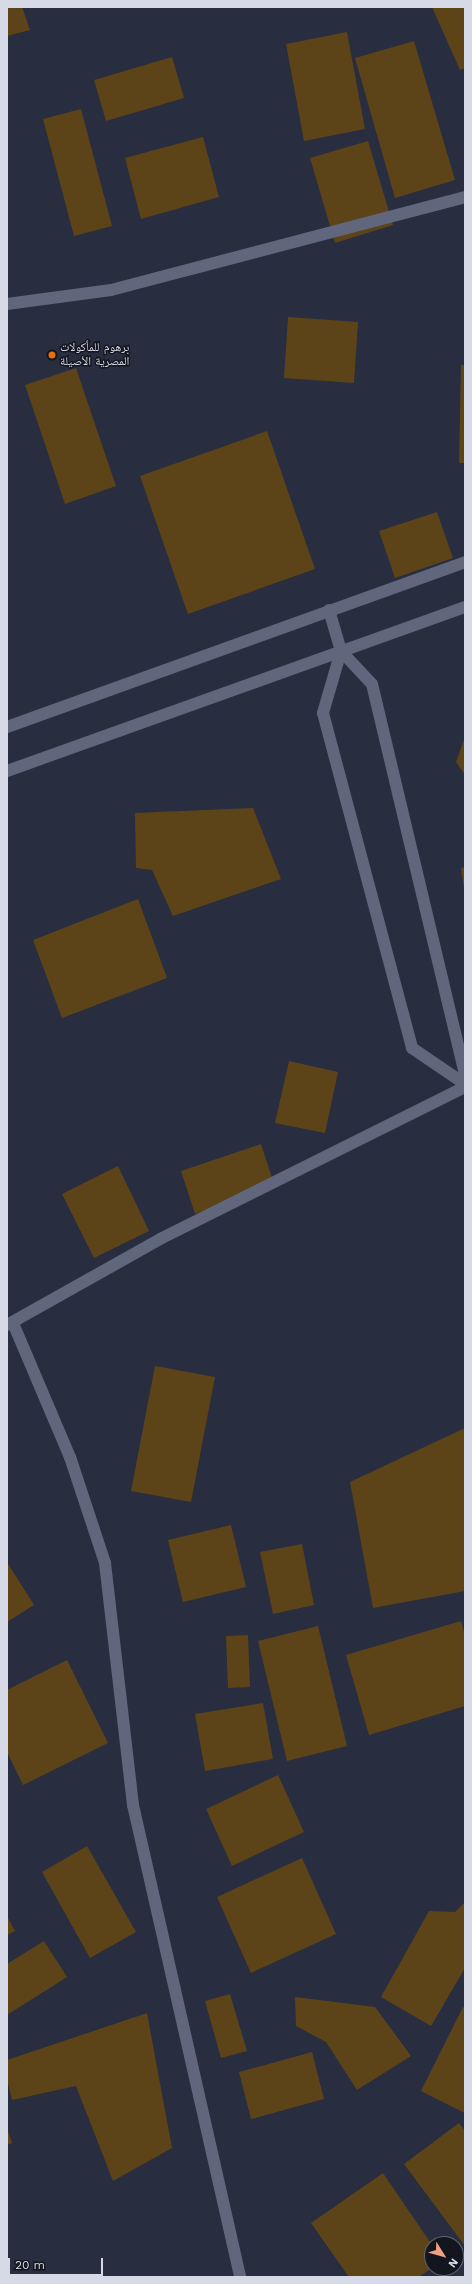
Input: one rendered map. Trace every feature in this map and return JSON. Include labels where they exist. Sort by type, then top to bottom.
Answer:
[{"type":"street","points":[[7,304],[110,290],[465,197]]},
{"type":"street","points":[[7,728],[329,610],[465,562]]},
{"type":"street","points":[[7,771],[465,607]]},
{"type":"street","points":[[329,610],[341,651],[372,684],[465,1073]]},
{"type":"street","points":[[341,651],[323,713],[412,1048],[465,1084]]},
{"type":"street","points":[[240,2277],[133,1805],[105,1563],[70,1457],[10,1324],[160,1239],[465,1087]]},
{"type":"building","points":[[7,7],[22,7],[30,30],[7,36]]},
{"type":"building","points":[[432,7],[465,7],[465,68],[460,70]]},
{"type":"building","points":[[347,32],[365,129],[304,141],[286,44]]},
{"type":"building","points":[[414,41],[455,180],[395,198],[355,58]]},
{"type":"building","points":[[172,57],[184,98],[106,121],[94,80]]},
{"type":"building","points":[[81,109],[112,226],[74,236],[43,119]]},
{"type":"building","points":[[203,137],[219,197],[141,219],[125,158]]},
{"type":"building","points":[[368,141],[393,225],[335,243],[310,158]]},
{"type":"building","points":[[288,317],[358,322],[354,383],[284,378]]},
{"type":"building","points":[[461,365],[465,365],[465,463],[459,463]]},
{"type":"building","points":[[76,368],[116,486],[65,504],[25,385]]},
{"type":"building","points":[[267,431],[315,569],[188,614],[140,476]]},
{"type":"building","points":[[437,512],[453,558],[395,578],[379,531]]},
{"type":"building","points":[[465,737],[465,775],[456,762]]},
{"type":"building","points":[[253,808],[281,879],[173,916],[152,870],[136,868],[135,813]]},
{"type":"building","points":[[465,867],[465,889],[464,889],[461,868]]},
{"type":"building","points":[[138,899],[167,978],[62,1018],[33,940]]},
{"type":"building","points":[[289,1061],[338,1072],[325,1133],[275,1123]]},
{"type":"building","points":[[261,1144],[275,1187],[195,1214],[181,1171]]},
{"type":"building","points":[[118,1166],[149,1231],[94,1258],[62,1194]]},
{"type":"building","points":[[155,1366],[215,1377],[191,1502],[131,1491]]},
{"type":"building","points":[[465,1428],[465,1591],[373,1608],[350,1482]]},
{"type":"building","points":[[231,1525],[246,1587],[183,1602],[168,1540]]},
{"type":"building","points":[[302,1544],[314,1605],[273,1614],[260,1552]]},
{"type":"building","points":[[7,1562],[34,1605],[7,1622]]},
{"type":"building","points":[[461,1621],[465,1635],[465,1706],[369,1735],[346,1655]]},
{"type":"building","points":[[318,1626],[347,1746],[287,1761],[258,1641]]},
{"type":"building","points":[[248,1635],[250,1687],[228,1688],[226,1636]]},
{"type":"building","points":[[67,1660],[108,1743],[23,1785],[7,1752],[7,1690]]},
{"type":"building","points":[[263,1703],[273,1759],[205,1771],[195,1714]]},
{"type":"building","points":[[278,1775],[304,1832],[232,1866],[206,1809]]},
{"type":"building","points":[[87,1846],[136,1932],[90,1958],[42,1872]]},
{"type":"building","points":[[302,1858],[336,1934],[251,1973],[217,1897]]},
{"type":"building","points":[[465,1902],[465,1968],[431,2026],[381,1997],[429,1911],[455,1912]]},
{"type":"building","points":[[7,1916],[15,1931],[7,1935]]},
{"type":"building","points":[[44,1941],[67,1977],[7,2015],[7,1964]]},
{"type":"building","points":[[230,1994],[247,2051],[221,2058],[205,2001]]},
{"type":"building","points":[[295,1997],[375,2007],[411,2056],[357,2090],[326,2042],[296,2026]]},
{"type":"building","points":[[463,2007],[465,2008],[465,2113],[421,2091]]},
{"type":"building","points":[[147,2013],[172,2148],[113,2181],[76,2086],[12,2100],[7,2079],[7,2060]]},
{"type":"building","points":[[312,2052],[324,2099],[251,2119],[239,2072]]},
{"type":"building","points":[[459,2123],[465,2131],[465,2246],[464,2236],[458,2236],[404,2164]]},
{"type":"building","points":[[7,2128],[12,2143],[7,2145]]},
{"type":"building","points":[[383,2173],[426,2236],[424,2236],[424,2274],[419,2277],[349,2277],[311,2223]]},
{"type":"place","name":"برهوم للمأكولات المصرية الأصيلة","points":[[52,355]]}]
